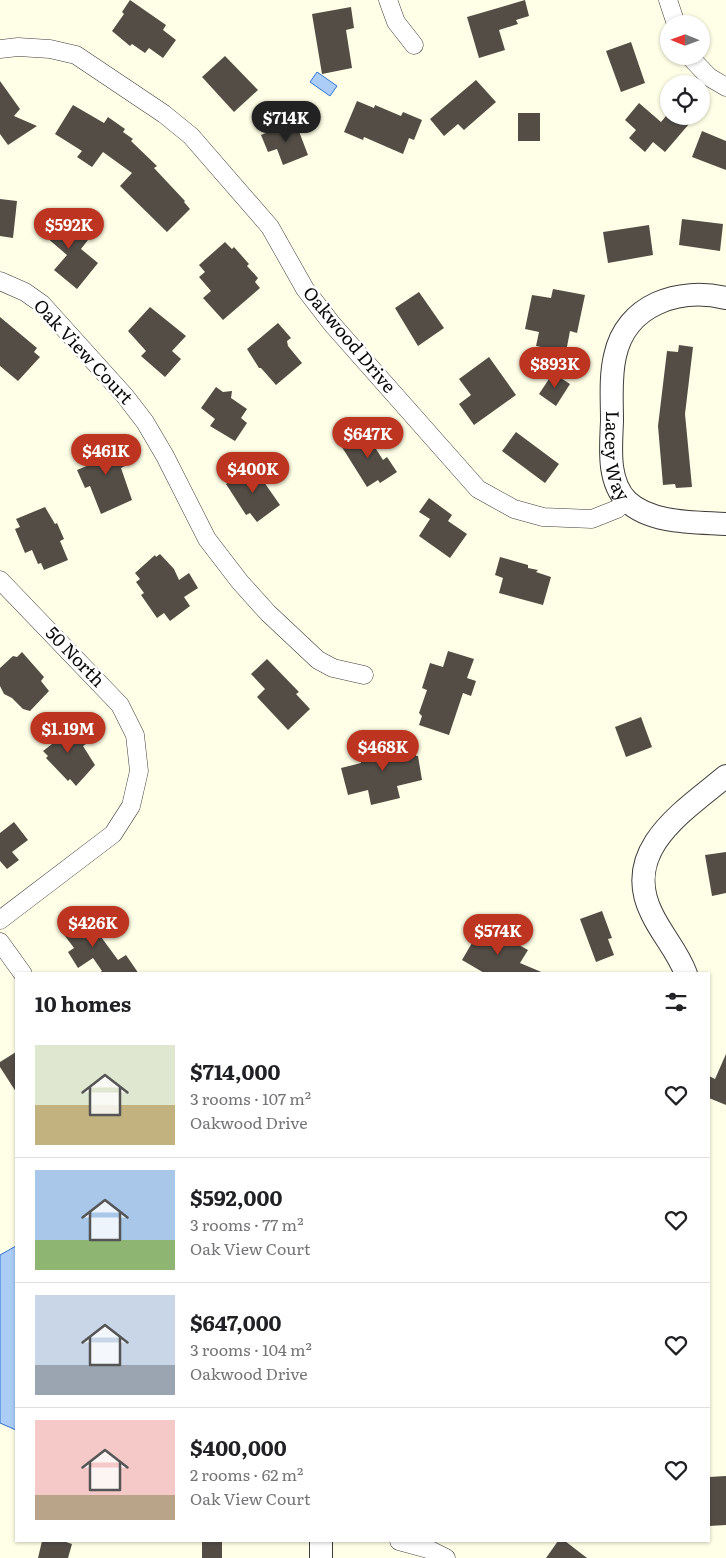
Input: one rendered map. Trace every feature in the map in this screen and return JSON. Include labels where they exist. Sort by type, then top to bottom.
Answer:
[{"type":"street","points":[[388,0],[396,22],[414,45]]},
{"type":"street","points":[[668,0],[673,15]]},
{"type":"street","name":"Oakwood Drive","points":[[0,49],[18,47],[50,49],[76,55],[164,114],[191,136],[270,227],[305,289],[332,324],[478,489],[514,509],[543,517],[592,519],[616,509],[626,500]]},
{"type":"street","points":[[698,65],[709,77],[726,87]]},
{"type":"street","name":"Oak View Court","points":[[0,281],[25,292],[42,304],[128,400],[158,444],[207,538],[228,568],[254,598],[318,660],[333,668],[364,675]]},
{"type":"street","name":"Lacey Way","points":[[726,298],[700,294],[670,297],[643,311],[633,321],[619,343],[613,367],[611,451],[616,483],[626,500],[635,507],[659,516],[726,524]]},
{"type":"street","name":"50 North","points":[[0,580],[120,705],[135,735],[139,771],[131,806],[113,834],[0,920]]},
{"type":"street","points":[[685,972],[676,951],[649,908],[644,889],[647,861],[650,851],[662,831],[726,776]]},
{"type":"street","points":[[0,942],[22,972]]},
{"type":"street","points":[[321,1542],[321,1558]]},
{"type":"street","points":[[403,1542],[428,1549],[446,1558]]},
{"type":"water","points":[[317,72],[337,86],[330,96],[310,82]]},
{"type":"water","points":[[15,1247],[15,1430],[0,1423],[0,1255]]},
{"type":"building","points":[[130,0],[166,25],[163,30],[176,40],[163,58],[149,48],[145,53],[132,44],[130,46],[112,31],[124,14],[122,12]]},
{"type":"building","points":[[525,0],[529,16],[516,20],[518,24],[499,30],[505,50],[479,58],[467,17]]},
{"type":"building","points":[[351,7],[354,28],[346,30],[352,68],[322,74],[312,14]]},
{"type":"building","points":[[631,42],[645,83],[621,92],[606,51]]},
{"type":"building","points":[[225,56],[258,90],[234,112],[202,77]]},
{"type":"building","points":[[476,80],[496,102],[464,130],[458,124],[444,136],[430,119]]},
{"type":"building","points":[[0,81],[20,109],[14,116],[37,126],[8,145],[0,134]]},
{"type":"building","points":[[357,101],[374,108],[375,105],[401,116],[403,112],[422,120],[414,140],[409,138],[403,154],[364,137],[363,140],[344,132]]},
{"type":"building","points":[[639,103],[660,121],[660,125],[688,125],[665,152],[653,142],[645,152],[629,138],[636,130],[625,120]]},
{"type":"building","points":[[73,105],[104,123],[108,117],[125,129],[123,132],[133,139],[131,141],[157,166],[154,168],[185,201],[190,209],[167,232],[120,186],[132,173],[103,152],[92,167],[77,157],[82,151],[55,134]]},
{"type":"building","points":[[518,113],[540,113],[540,141],[518,141]]},
{"type":"building","points":[[295,121],[308,155],[283,165],[277,149],[268,152],[261,135]]},
{"type":"building","points":[[702,131],[726,141],[726,170],[692,157]]},
{"type":"building","points":[[0,199],[17,201],[13,238],[0,236]]},
{"type":"building","points":[[55,212],[88,240],[81,249],[98,263],[77,289],[54,270],[67,255],[39,231]]},
{"type":"building","points":[[682,219],[723,224],[720,251],[679,245]]},
{"type":"building","points":[[649,225],[653,255],[608,263],[603,232]]},
{"type":"building","points":[[225,242],[232,249],[234,247],[249,264],[247,266],[258,278],[255,282],[260,288],[223,320],[203,298],[211,291],[199,277],[205,272],[199,265]]},
{"type":"building","points":[[553,289],[585,295],[577,333],[570,331],[566,352],[536,346],[539,332],[525,329],[532,295],[551,298]]},
{"type":"building","points":[[419,292],[444,328],[418,346],[395,308]]},
{"type":"building","points":[[150,307],[186,336],[172,351],[181,359],[165,377],[141,356],[146,351],[128,331]]},
{"type":"building","points":[[0,317],[37,348],[34,352],[40,357],[18,381],[0,366]]},
{"type":"building","points":[[278,323],[291,338],[287,341],[288,346],[302,363],[276,385],[259,368],[247,349]]},
{"type":"building","points":[[679,345],[693,347],[685,414],[692,487],[676,488],[675,484],[663,485],[658,426],[667,351],[678,352]]},
{"type":"building","points":[[489,357],[516,395],[474,425],[459,404],[471,395],[459,379]]},
{"type":"building","points":[[553,373],[570,384],[556,406],[539,394]]},
{"type":"building","points":[[216,387],[223,392],[232,391],[231,398],[247,409],[241,418],[247,423],[235,441],[210,426],[215,419],[201,408]]},
{"type":"building","points":[[364,430],[383,460],[387,457],[397,472],[380,483],[378,480],[367,487],[340,444]]},
{"type":"building","points":[[516,432],[559,464],[545,483],[502,451]]},
{"type":"building","points":[[112,437],[127,465],[121,468],[132,500],[101,514],[90,486],[85,488],[77,470],[94,463],[87,448]]},
{"type":"building","points":[[252,465],[280,505],[257,522],[250,513],[246,515],[226,484]]},
{"type":"building","points":[[429,498],[452,515],[448,521],[467,534],[450,558],[419,536],[430,519],[419,512]]},
{"type":"building","points":[[45,507],[55,524],[57,523],[64,539],[60,541],[68,560],[44,570],[41,563],[38,564],[32,550],[25,553],[15,529],[20,527],[16,519]]},
{"type":"building","points":[[160,554],[174,569],[179,580],[189,573],[198,588],[184,597],[190,606],[170,621],[164,613],[157,618],[141,595],[144,593],[136,582],[140,579],[135,573],[155,555],[156,557]]},
{"type":"building","points":[[500,557],[528,565],[528,568],[538,570],[536,572],[551,577],[543,605],[499,593],[503,578],[495,575]]},
{"type":"building","points":[[448,651],[474,659],[467,678],[476,681],[471,696],[463,693],[449,735],[419,725],[422,716],[419,713],[427,690],[422,688],[430,663],[443,667]]},
{"type":"building","points":[[22,652],[44,677],[41,681],[49,691],[30,711],[23,709],[12,698],[4,694],[0,686],[0,668],[13,656],[17,657]]},
{"type":"building","points":[[267,659],[299,692],[296,694],[310,709],[288,730],[257,697],[265,689],[251,674]]},
{"type":"building","points":[[641,717],[652,747],[626,757],[615,727]]},
{"type":"building","points":[[62,721],[86,744],[83,746],[95,765],[76,786],[70,779],[68,781],[46,758],[48,756],[43,751],[52,744],[45,737]]},
{"type":"building","points":[[413,742],[416,756],[418,756],[422,780],[397,786],[400,798],[371,805],[368,790],[348,795],[341,768],[361,763],[358,750],[372,747],[373,752]]},
{"type":"building","points":[[14,822],[28,840],[12,852],[19,860],[7,869],[0,861],[0,833]]},
{"type":"building","points":[[726,852],[726,893],[712,896],[705,855]]},
{"type":"building","points":[[82,911],[118,960],[126,955],[138,972],[101,972],[102,971],[93,958],[78,968],[68,952],[74,948],[59,928]]},
{"type":"building","points":[[602,911],[612,938],[608,939],[614,955],[596,962],[580,919]]},
{"type":"building","points":[[490,929],[528,950],[520,963],[541,972],[483,972],[462,960],[476,936],[483,941]]},
{"type":"building","points":[[15,1053],[15,1090],[0,1067],[0,1062]]},
{"type":"building","points":[[726,1054],[726,1105],[710,1098],[710,1076],[715,1079]]},
{"type":"building","points":[[726,1476],[726,1525],[710,1526],[710,1477]]},
{"type":"building","points":[[42,1542],[66,1542],[72,1544],[68,1558],[38,1558]]},
{"type":"building","points":[[202,1542],[222,1542],[222,1558],[202,1558]]},
{"type":"building","points":[[557,1542],[566,1542],[587,1558],[546,1558]]}]
